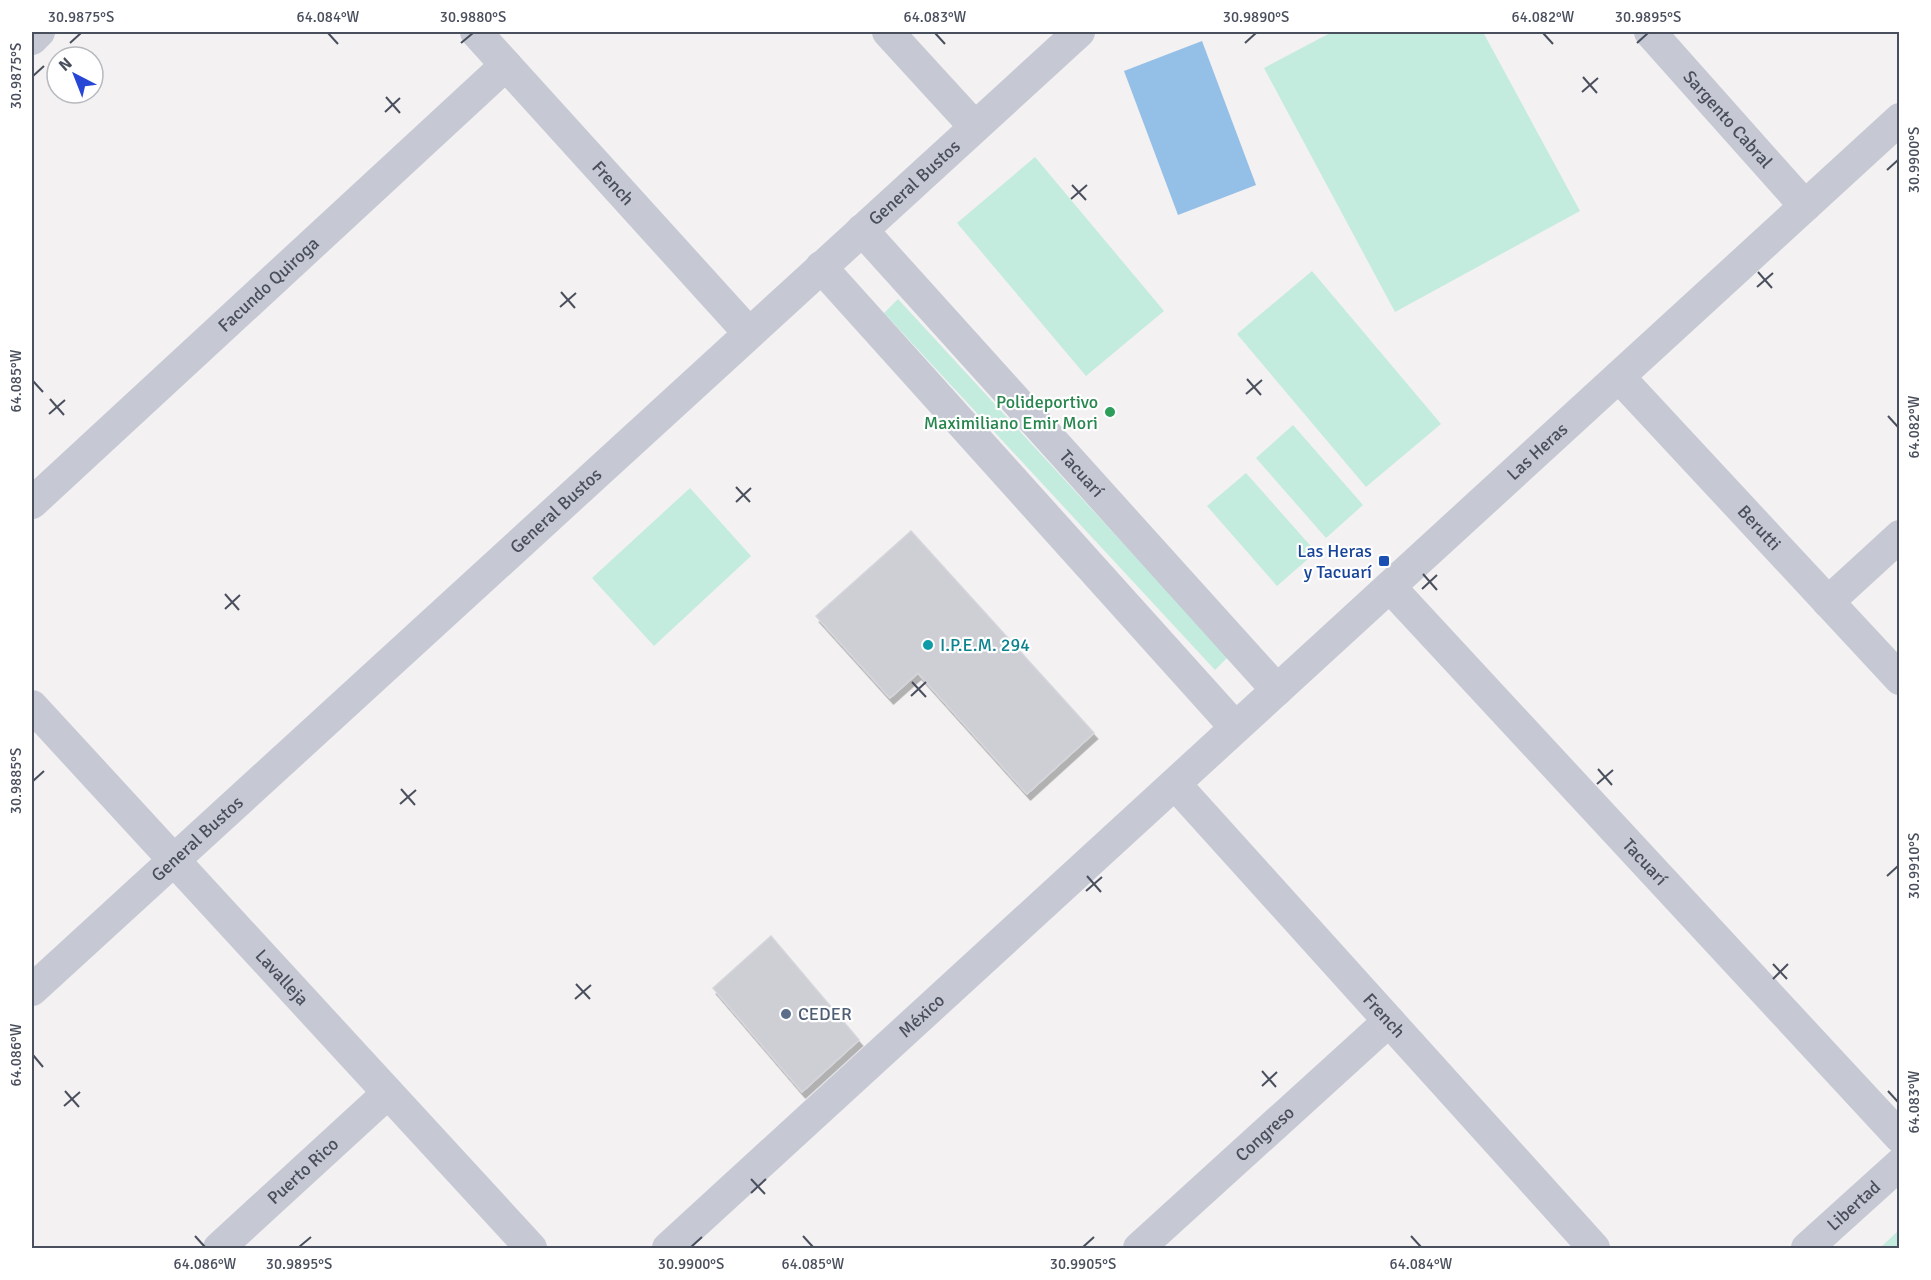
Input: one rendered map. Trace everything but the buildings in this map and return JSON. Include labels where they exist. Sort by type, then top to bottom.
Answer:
[{"type":"street","points":[[32,39],[39,32]]},
{"type":"street","name":"French","points":[[476,32],[749,333]]},
{"type":"street","points":[[888,32],[975,127]]},
{"type":"street","name":"General Bustos","points":[[32,990],[1079,32]]},
{"type":"street","name":"Sargento Cabral","points":[[1650,32],[1805,206]]},
{"type":"street","name":"Facundo Quiroga","points":[[32,503],[506,65]]},
{"type":"street","name":"Las Heras","points":[[1175,784],[1899,119]]},
{"type":"street","name":"Tacuarí","points":[[862,230],[1277,690]]},
{"type":"street","points":[[821,267],[1235,727]]},
{"type":"street","name":"Berutti","points":[[1618,377],[1899,679]]},
{"type":"street","points":[[1828,602],[1899,536]]},
{"type":"street","name":"Tacuarí","points":[[1390,587],[1899,1137]]},
{"type":"street","name":"Lavalleja","points":[[32,706],[531,1248]]},
{"type":"street","name":"French","points":[[1175,784],[1594,1248]]},
{"type":"street","name":"México","points":[[668,1248],[1175,784]]},
{"type":"street","name":"Congreso","points":[[1139,1248],[1389,1021]]},
{"type":"street","name":"Puerto Rico","points":[[219,1248],[387,1093]]},
{"type":"street","name":"Libertad","points":[[1807,1248],[1899,1164]]},
{"type":"green space","points":[[1332,32],[1483,32],[1580,211],[1395,312],[1264,68]]},
{"type":"green space","points":[[1035,157],[1164,311],[1086,376],[957,223]]},
{"type":"green space","points":[[1312,271],[1441,424],[1366,487],[1237,334]]},
{"type":"green space","points":[[898,299],[1228,657],[1215,670],[884,313]]},
{"type":"green space","points":[[1293,425],[1363,505],[1326,538],[1256,458]]},
{"type":"green space","points":[[1246,473],[1316,552],[1277,586],[1207,506]]},
{"type":"green space","points":[[690,488],[751,556],[654,646],[592,578]]},
{"type":"green space","points":[[1899,1230],[1899,1248],[1880,1248]]},
{"type":"water","points":[[1202,41],[1256,185],[1178,215],[1124,71]]},
{"type":"place","name":"Polideportivo Maximiliano Emir Mori","points":[[1110,412]]},
{"type":"place","name":"Las Heras y Tacuarí","points":[[1384,561]]},
{"type":"place","name":"I.P.E.M. 294","points":[[928,645]]},
{"type":"place","name":"CEDER","points":[[786,1014]]}]
